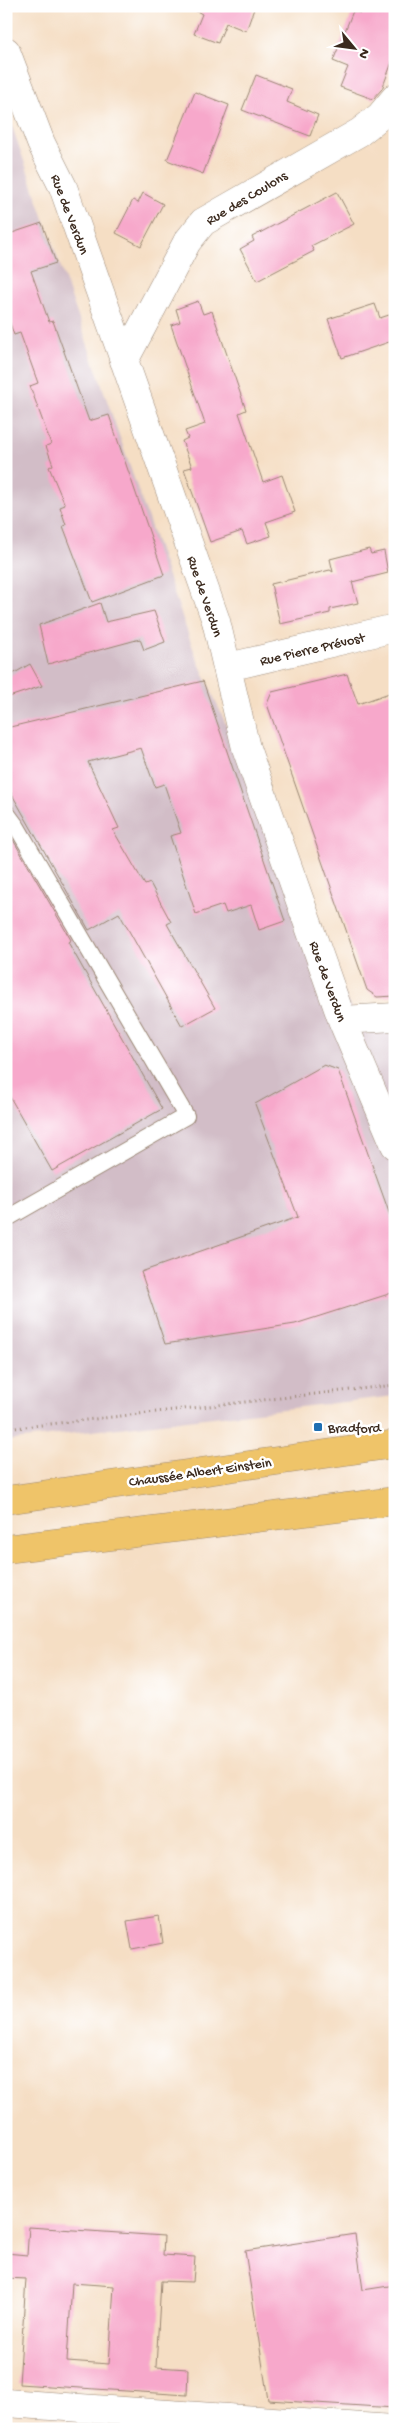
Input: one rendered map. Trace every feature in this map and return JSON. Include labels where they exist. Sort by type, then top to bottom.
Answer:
[{"type":"main road","name":"Chaussée Albert Einstein","points":[[6,1500],[395,1444]]},
{"type":"main road","points":[[6,1549],[395,1501]]},
{"type":"street","name":"Rue de Verdun","points":[[6,50],[41,143],[63,187],[216,621],[246,748],[342,1020],[395,1145]]},
{"type":"street","name":"Rue des Coulons","points":[[124,361],[186,242],[203,222],[360,132],[380,116],[395,98]]},
{"type":"street","name":"Rue Pierre Prévost","points":[[228,667],[395,628]]},
{"type":"street","points":[[342,1020],[395,1017]]},
{"type":"street","points":[[6,2403],[393,2429]]},
{"type":"lane","points":[[6,812],[17,827],[186,1116],[6,1219]]},
{"type":"path","points":[[6,1429],[395,1385]]},
{"type":"shaded area","points":[[6,109],[195,654],[361,1031],[395,1029],[395,1396],[6,1441]]},
{"type":"building","points":[[187,6],[255,6],[246,31],[226,23],[218,43],[194,34],[202,14]]},
{"type":"building","points":[[363,6],[395,6],[395,54],[382,89],[373,99],[340,87],[348,67],[333,61],[353,11],[360,13]]},
{"type":"building","points":[[256,75],[292,89],[287,102],[318,115],[310,136],[242,110]]},
{"type":"building","points":[[195,92],[229,105],[203,174],[167,160]]},
{"type":"building","points":[[337,192],[354,224],[311,246],[314,251],[257,281],[240,249],[254,241],[252,237]]},
{"type":"building","points":[[143,193],[163,204],[141,246],[116,233],[133,200],[138,203]]},
{"type":"building","points":[[42,223],[56,263],[31,271],[49,322],[53,321],[89,421],[109,415],[164,575],[92,602],[63,526],[66,525],[60,507],[65,505],[49,467],[53,465],[46,446],[51,444],[30,386],[38,383],[20,333],[14,335],[6,312],[6,235]]},
{"type":"building","points":[[198,301],[203,314],[212,311],[246,410],[239,413],[263,482],[282,475],[295,512],[266,522],[271,536],[247,544],[242,531],[210,542],[184,469],[192,467],[182,441],[188,438],[185,431],[205,424],[171,325],[180,322],[176,309]]},
{"type":"building","points":[[375,304],[380,318],[395,313],[395,340],[342,358],[328,319]]},
{"type":"building","points":[[369,549],[371,554],[384,551],[388,573],[352,582],[358,603],[330,609],[330,613],[280,624],[271,584],[330,570],[333,572],[330,559]]},
{"type":"building","points":[[100,603],[106,622],[154,611],[165,642],[144,650],[140,639],[48,664],[39,625]]},
{"type":"building","points":[[30,664],[42,686],[6,698],[6,678]]},
{"type":"building","points":[[347,674],[358,704],[395,691],[395,996],[377,997],[367,990],[267,704],[272,692]]},
{"type":"building","points":[[203,681],[285,921],[259,930],[251,905],[226,913],[223,905],[196,914],[170,836],[181,833],[164,784],[155,787],[141,748],[88,762],[119,828],[113,830],[145,885],[150,883],[171,922],[167,924],[215,1008],[182,1026],[119,913],[89,930],[6,784],[6,728]]},
{"type":"building","points":[[12,838],[71,940],[68,942],[162,1109],[52,1171],[6,1090],[6,841]]},
{"type":"building","points":[[324,1065],[338,1070],[395,1229],[395,1292],[295,1324],[165,1344],[141,1272],[298,1217],[255,1104]]},
{"type":"building","points":[[159,1916],[163,1943],[132,1949],[127,1921]]},
{"type":"building","points":[[29,2227],[164,2236],[163,2255],[195,2257],[193,2282],[161,2281],[156,2367],[188,2369],[187,2395],[19,2384],[26,2279],[6,2278],[6,2253],[27,2255]],"holes":[[[72,2283],[114,2286],[109,2364],[67,2361]]]},
{"type":"building","points":[[355,2234],[363,2290],[395,2285],[395,2408],[268,2400],[245,2251]]},
{"type":"place","name":"Bradford","points":[[318,1427]]}]
